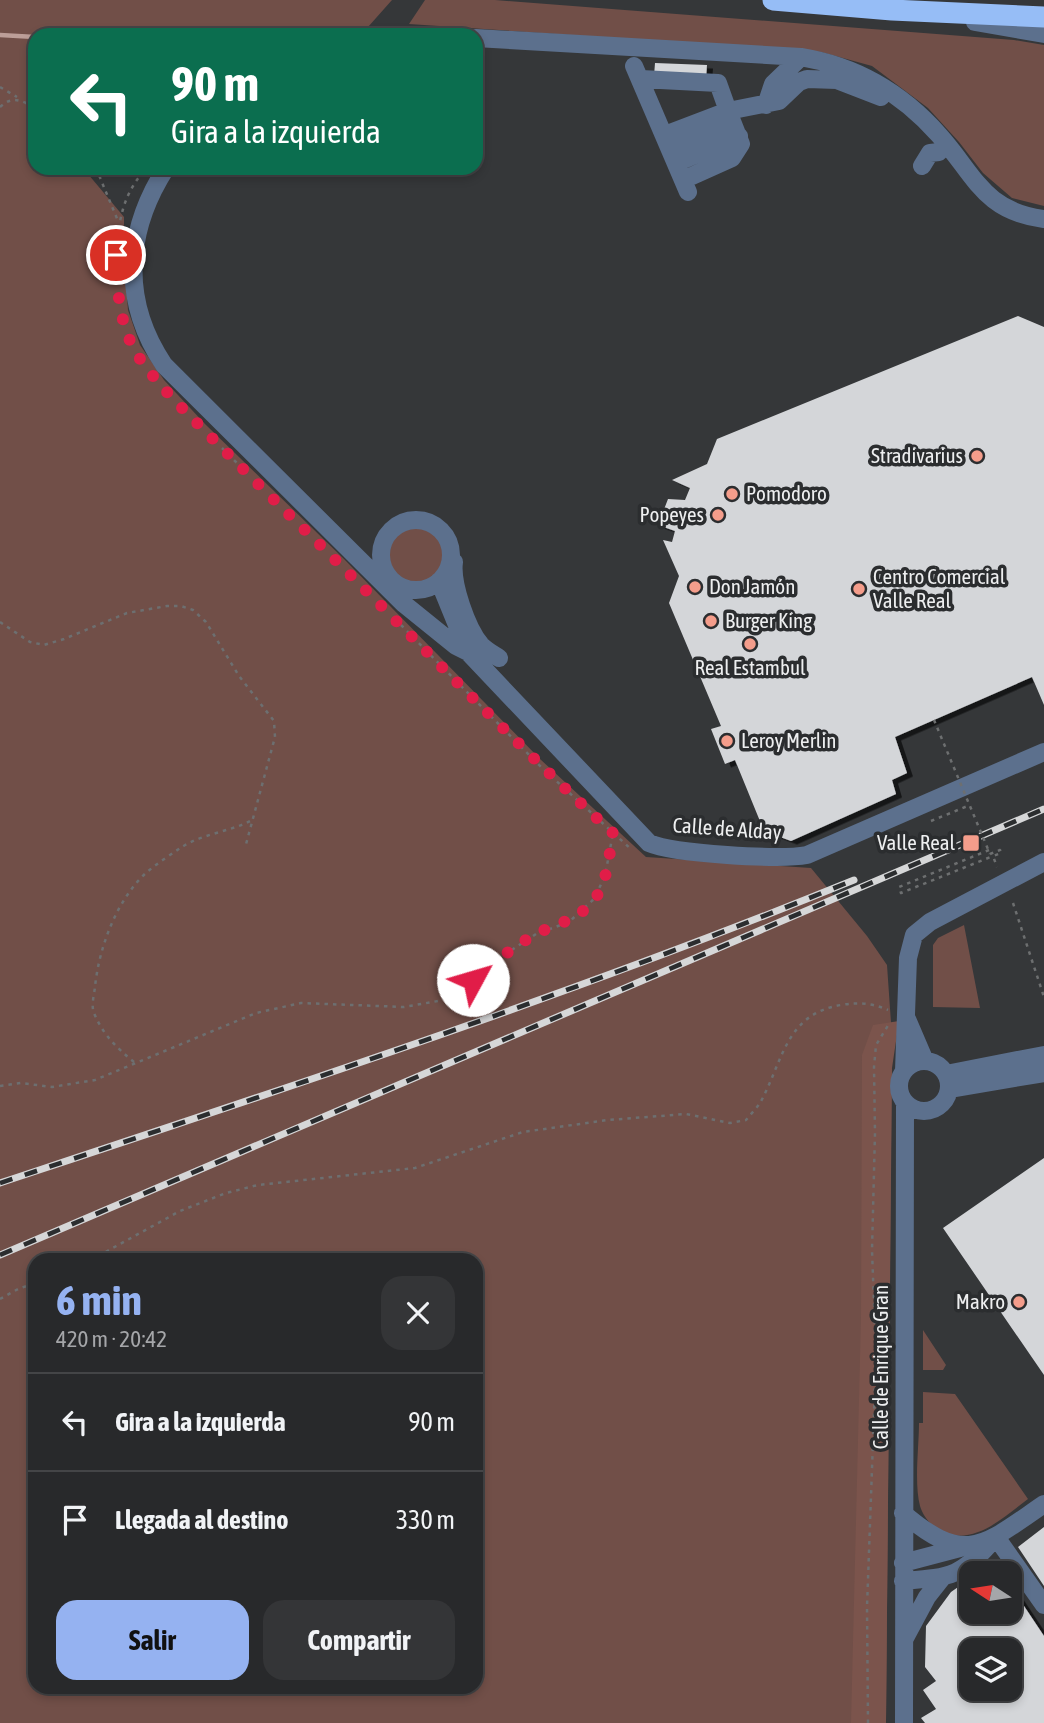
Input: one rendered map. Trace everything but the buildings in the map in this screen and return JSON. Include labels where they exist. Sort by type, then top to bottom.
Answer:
[{"type":"highway","points":[[773,0],[1044,19]]},
{"type":"street","points":[[892,10],[1044,34]]},
{"type":"street","points":[[483,38],[801,57],[855,71],[894,94],[936,131],[975,183],[990,198],[1023,215],[1044,219]]},
{"type":"street","points":[[766,105],[773,84],[801,57]]},
{"type":"street","points":[[638,72],[718,83],[733,123],[741,145],[732,158],[686,186],[638,72]]},
{"type":"street","points":[[670,148],[779,101],[807,79],[837,80],[865,89],[890,103],[922,132],[973,197],[991,212],[1020,225],[1044,230]]},
{"type":"street","points":[[670,148],[733,123]]},
{"type":"street","points":[[922,166],[930,153],[939,152]]},
{"type":"street","points":[[162,175],[143,216],[132,275],[136,301],[149,341],[164,365],[404,604],[456,646],[468,652]]},
{"type":"street","points":[[404,604],[384,567],[381,554],[388,534],[399,524],[412,520],[433,524],[443,532],[454,559],[453,581],[473,632],[482,646],[499,658]]},
{"type":"street","points":[[391,579],[401,586],[424,589],[439,581],[448,568],[450,550]]},
{"type":"street","points":[[439,581],[468,652]]},
{"type":"street","name":"Calle de Alday","points":[[468,652],[645,839],[662,848],[779,857],[807,855],[1044,752]]},
{"type":"street","points":[[947,1082],[941,1104],[927,1111],[918,1110],[905,1102],[899,1086],[904,1071],[897,1017],[915,935],[930,922],[1044,862]]},
{"type":"street","points":[[897,1017],[925,1061]]},
{"type":"street","points":[[947,1082],[1044,1055]]},
{"type":"street","points":[[904,1071],[917,1061],[933,1063],[947,1082]]},
{"type":"street","points":[[947,1082],[1044,1073]]},
{"type":"street","name":"Calle de Enrique Gran","points":[[904,1723],[905,1102]]},
{"type":"street","name":"Calle de Enrique Gran","points":[[905,1154],[915,1127],[927,1111]]},
{"type":"street","points":[[903,1563],[967,1547],[996,1536],[1044,1504]]},
{"type":"street","points":[[904,1513],[930,1535],[967,1547]]},
{"type":"street","points":[[903,1581],[942,1578],[959,1572],[974,1562],[996,1536]]},
{"type":"street","points":[[996,1536],[1044,1605]]},
{"type":"street","points":[[904,1642],[927,1597],[942,1578]]},
{"type":"path","points":[[0,87],[28,103]]},
{"type":"path","points":[[0,107],[7,100],[16,98],[28,103]]},
{"type":"path","points":[[99,175],[118,221]]},
{"type":"path","points":[[116,255],[118,221],[141,175]]},
{"type":"path","points":[[214,440],[253,480]]},
{"type":"path","points":[[0,622],[30,642],[44,645],[127,613],[167,606],[181,606],[192,610],[206,622],[239,676],[274,721],[275,737],[245,848]]},
{"type":"path","points":[[401,625],[541,767],[637,854]]},
{"type":"path","points":[[934,720],[991,855]]},
{"type":"path","points":[[970,805],[933,821],[926,820],[972,801]]},
{"type":"path","points":[[134,1062],[111,1043],[92,1011],[96,975],[114,920],[124,900],[156,865],[185,845],[214,833],[235,829],[252,820]]},
{"type":"path","points":[[0,1086],[22,1083],[52,1087],[95,1080],[256,1013],[301,1003],[404,1007],[438,1001],[473,980],[503,955],[536,934],[569,922],[594,899],[605,876],[613,833]]},
{"type":"path","points":[[991,855],[901,893],[899,887],[991,855]]},
{"type":"path","points":[[1013,903],[1044,997]]},
{"type":"path","points":[[104,1253],[180,1211],[258,1185],[415,1168],[523,1132],[608,1120],[686,1114],[730,1123],[746,1120],[759,1104],[783,1048],[801,1024],[825,1007],[860,1002],[897,1017],[880,1036],[876,1045],[874,1067],[872,1250],[876,1358],[867,1607],[868,1723]]},
{"type":"path","points":[[0,1300],[28,1285]]},
{"type":"shaded area","points":[[0,0],[392,0],[364,28],[28,28],[28,175],[89,175],[124,217],[128,310],[140,345],[164,380],[540,759],[646,857],[811,868],[867,936],[887,965],[892,1037],[886,1723],[0,1723]]},
{"type":"shaded area","points":[[425,0],[495,0],[1014,40],[1044,45],[1044,206],[1012,198],[983,173],[928,108],[872,66],[821,52],[409,24]]},
{"type":"shaded area","points":[[416,524],[432,529],[440,537],[445,553],[440,569],[432,577],[416,582],[400,577],[392,569],[387,553],[392,537],[400,529]]},
{"type":"shaded area","points":[[964,925],[980,1008],[933,1007],[933,945],[938,938]]},
{"type":"shaded area","points":[[899,1021],[892,1068],[886,1723],[851,1723],[861,1318],[862,1055],[873,1025]]},
{"type":"shaded area","points":[[923,1330],[946,1365],[943,1370],[923,1370]]},
{"type":"shaded area","points":[[923,1392],[955,1394],[1028,1499],[998,1522],[976,1533],[952,1535],[940,1531],[921,1510],[917,1476],[919,1423],[923,1423]]},
{"type":"waterway","points":[[0,35],[28,37]]},
{"type":"railway","points":[[0,1255],[1044,809]]},
{"type":"railway","points":[[0,1183],[536,1001],[854,880]]},
{"type":"place","name":"Stradivarius","points":[[977,456]]},
{"type":"place","name":"Pomodoro","points":[[732,494]]},
{"type":"place","name":"Popeyes","points":[[718,515]]},
{"type":"place","name":"Don Jamón","points":[[695,587]]},
{"type":"place","name":"Centro Comercial Valle Real","points":[[859,589]]},
{"type":"place","name":"Burger King","points":[[711,621]]},
{"type":"place","name":"Real Estambul","points":[[750,644]]},
{"type":"place","name":"Leroy Merlin","points":[[727,741]]},
{"type":"place","name":"Valle Real","points":[[971,843]]},
{"type":"place","name":"Makro","points":[[1019,1302]]},
{"type":"route","points":[[116,255],[117,288],[129,338],[136,352],[162,386],[541,767],[613,833],[605,876],[594,899],[569,922],[536,934],[503,955],[473,980]]}]
